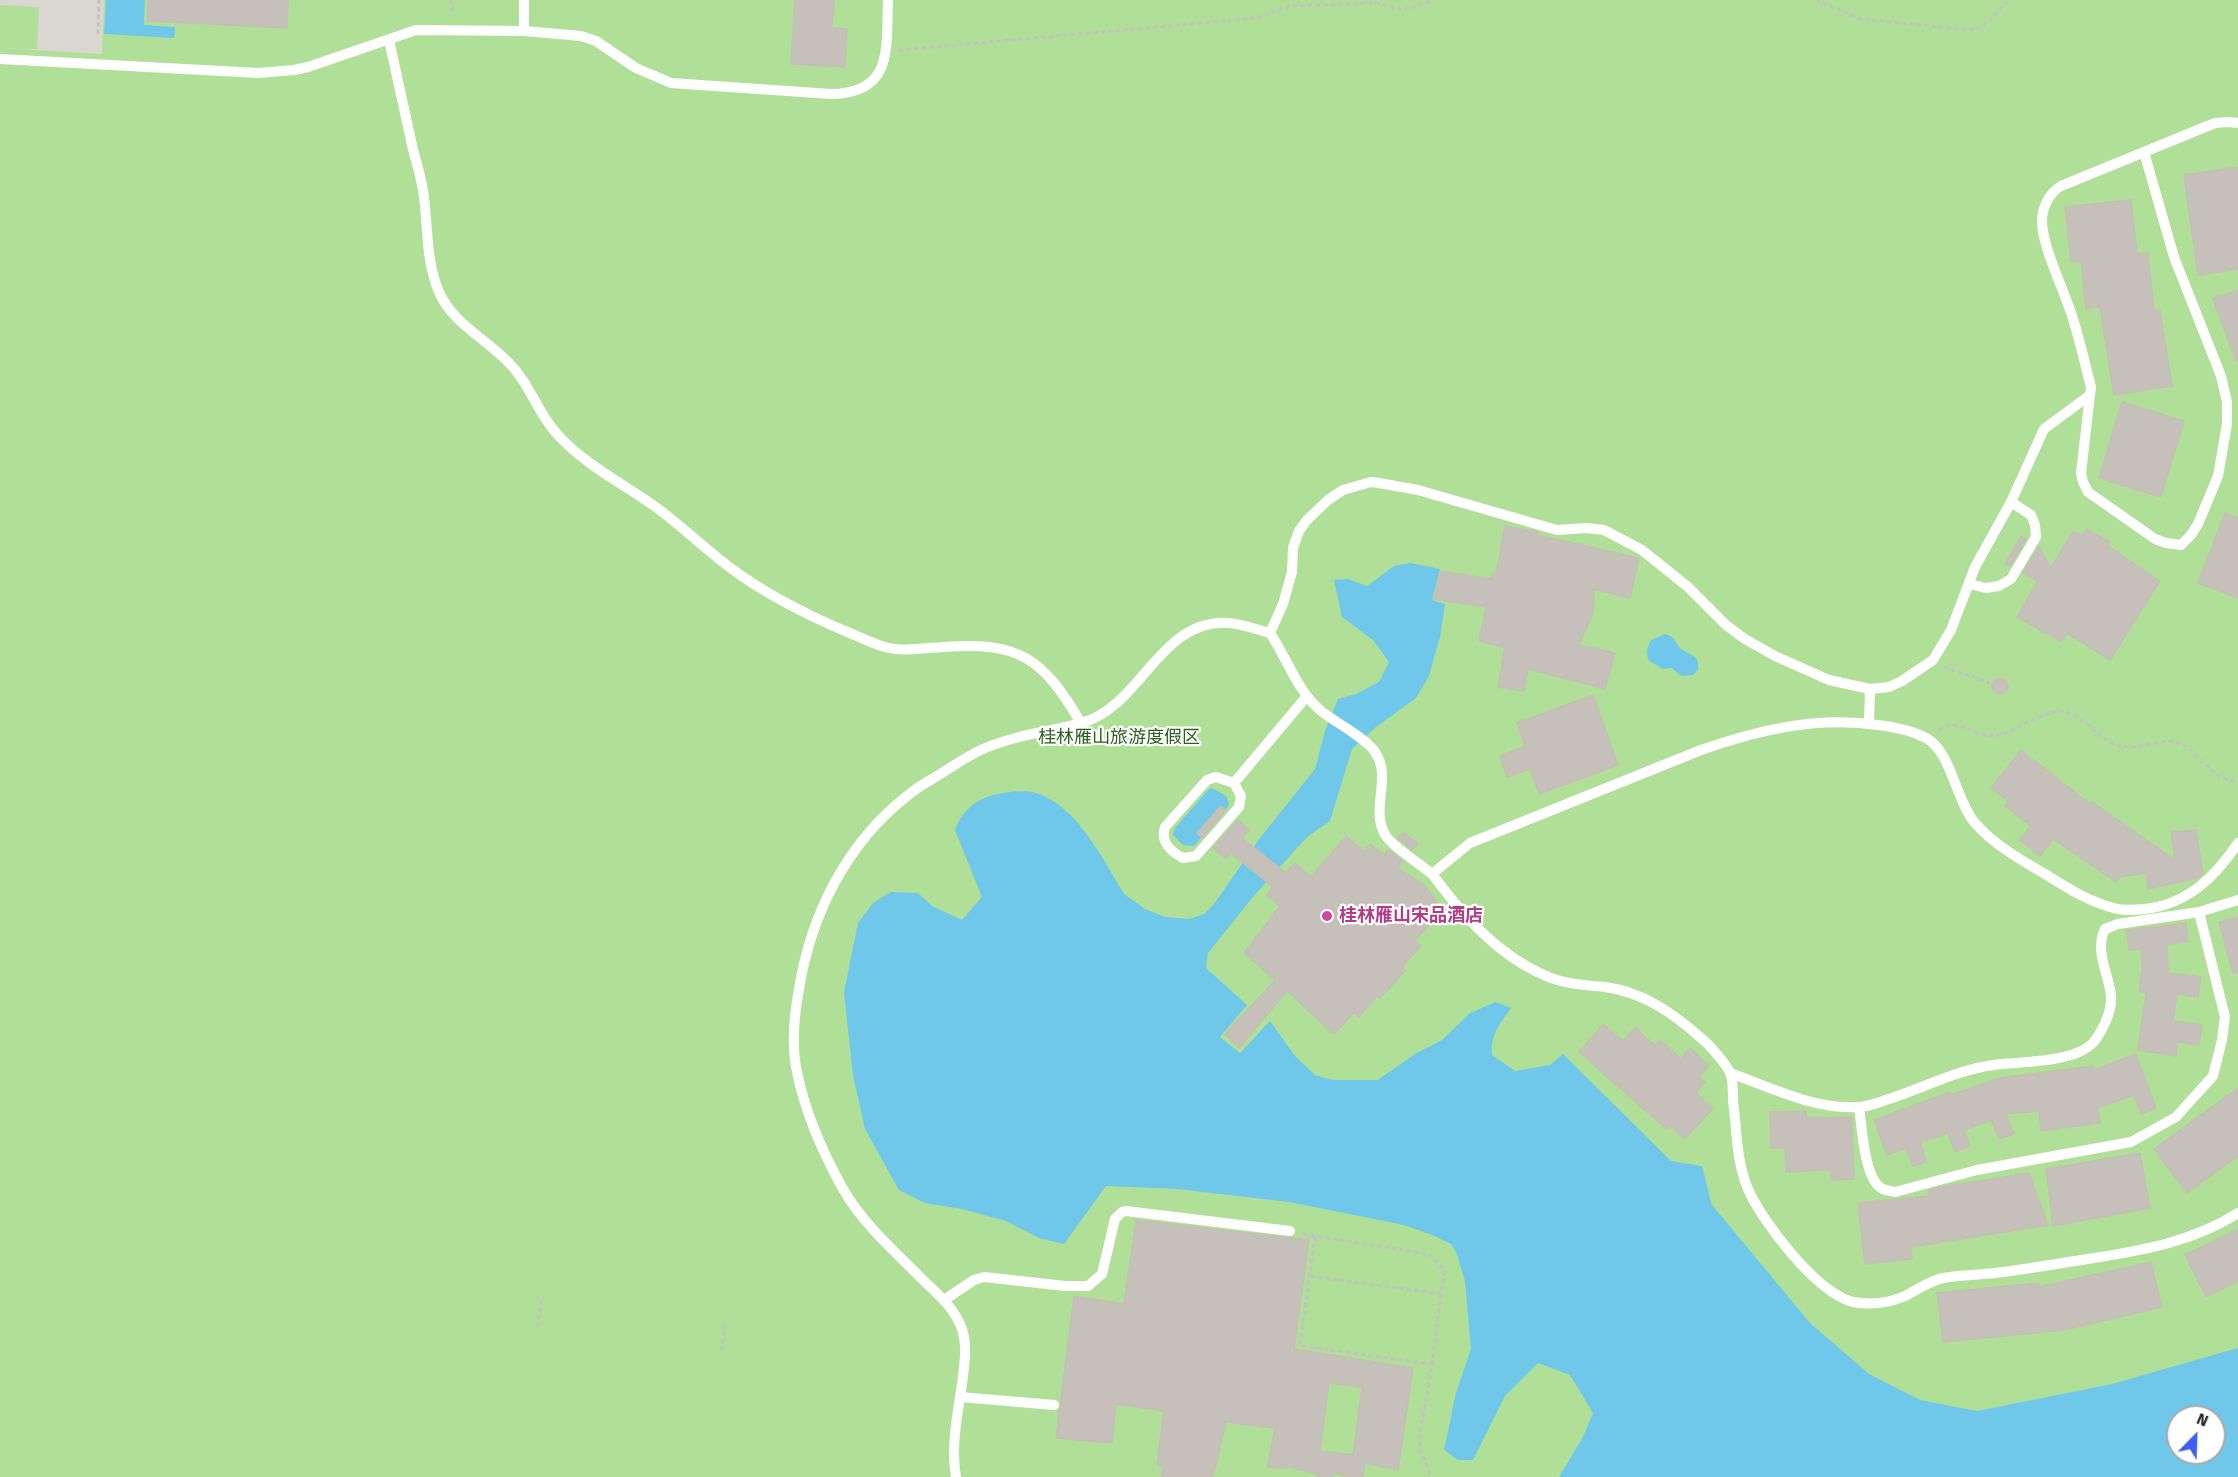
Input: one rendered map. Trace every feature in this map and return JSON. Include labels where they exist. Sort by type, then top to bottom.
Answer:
[{"type":"lane","points":[[524,0],[524,31]]},
{"type":"lane","points":[[0,59],[258,73],[301,68],[421,30],[524,31],[581,36],[596,41],[636,68],[671,83],[831,94],[857,92],[872,82],[881,68],[886,51],[888,0]]},
{"type":"lane","points":[[389,40],[424,196],[431,270],[440,295],[448,308],[511,364],[524,381],[535,403],[562,440],[582,458],[663,512],[730,568],[772,596],[820,620],[887,648],[906,650],[977,645],[1022,655],[1049,675],[1063,692],[1081,723]]},
{"type":"lane","points":[[2144,152],[2174,257],[2221,376],[2227,402],[2227,424],[2218,476],[2198,524],[2181,545],[2154,539],[2088,492],[2081,473],[2091,387],[2071,314],[2044,235],[2042,220],[2044,208],[2051,195],[2061,186],[2144,152],[2215,123],[2238,123]]},
{"type":"lane","points":[[1270,633],[1283,604],[1293,572],[1293,548],[1299,531],[1316,510],[1343,490],[1371,482],[1418,490],[1557,530],[1586,528],[1604,530],[1630,542],[1671,572],[1726,625],[1775,656],[1817,675],[1870,689],[1889,687],[1933,660],[1951,630],[1975,567],[2011,502],[2044,429],[2090,395]]},
{"type":"lane","points":[[1969,584],[1986,588],[1999,586],[2011,579],[2036,537],[2031,515],[2011,502]]},
{"type":"lane","points":[[956,1477],[954,1449],[966,1352],[965,1341],[955,1314],[944,1300],[872,1229],[855,1207],[824,1152],[797,1072],[794,1042],[795,1014],[802,968],[814,925],[831,888],[852,852],[878,822],[908,795],[980,750],[1011,737],[1081,723],[1104,714],[1121,702],[1154,661],[1192,630],[1229,623],[1270,633],[1307,696],[1320,710],[1373,749],[1380,761],[1383,775],[1379,821],[1387,837],[1432,874],[1458,909],[1493,943],[1521,964],[1546,976],[1579,986],[1608,988],[1662,1006],[1704,1040],[1730,1073],[1820,1104],[1859,1107],[1896,1097],[1970,1070],[2066,1056],[2082,1051],[2095,1041],[2103,1028],[2110,1005],[2111,997],[2101,950],[2101,939],[2105,929],[2118,924],[2199,912],[2238,900]]},
{"type":"lane","points":[[1869,723],[1870,689]]},
{"type":"lane","points":[[1234,783],[1307,696]]},
{"type":"lane","points":[[1432,874],[1470,843],[1734,739],[1809,723],[1846,721],[1907,730],[1930,740],[1946,762],[1966,810],[1984,832],[2013,855],[2070,888],[2109,907],[2128,910],[2154,908],[2187,895],[2204,885],[2215,874],[2238,843]]},
{"type":"lane","points":[[1220,778],[1234,783],[1241,796],[1239,807],[1196,856],[1183,858],[1165,844],[1163,835],[1165,827],[1207,780],[1220,778]]},
{"type":"lane","points":[[1859,1107],[1872,1180],[1882,1189],[1894,1192],[1977,1170],[2131,1143],[2176,1117],[2213,1076],[2223,1041],[2225,1017],[2199,912]]},
{"type":"lane","points":[[1730,1073],[1737,1147],[1748,1189],[1769,1224],[1799,1262],[1826,1288],[1854,1302],[1876,1303],[1895,1299],[1943,1278],[2033,1268],[2176,1242],[2217,1226],[2238,1213]]},
{"type":"lane","points":[[944,1300],[974,1280],[984,1277],[1083,1287],[1093,1283],[1101,1274],[1115,1219],[1126,1210],[1290,1231]]},
{"type":"lane","points":[[960,1397],[1054,1405]]},
{"type":"path","points":[[98,34],[99,0]]},
{"type":"path","points":[[886,51],[1257,18],[1290,6],[1377,3],[1403,10],[1434,0]]},
{"type":"path","points":[[1816,0],[1861,19],[1968,30],[1982,27],[2009,0]]},
{"type":"path","points":[[1933,660],[1948,670],[1990,683]]},
{"type":"path","points":[[1930,740],[1945,725],[1963,727],[1977,734],[1999,735],[2052,711],[2064,711],[2119,746],[2143,747],[2168,740],[2181,744],[2209,770],[2228,781],[2238,781]]},
{"type":"path","points":[[1290,1231],[1428,1254],[1438,1263],[1444,1273],[1419,1438],[1421,1452],[1431,1477]]},
{"type":"path","points":[[1315,1236],[1300,1346],[1432,1364]]},
{"type":"path","points":[[1310,1276],[1441,1294]]},
{"type":"path","points":[[537,1327],[542,1297]]},
{"type":"path","points":[[722,1351],[724,1324]]},
{"type":"green space","name":"桂林雁山旅游度假区","points":[[0,0],[2238,0],[2238,1477],[0,1477]]},
{"type":"shaded area","points":[[0,0],[104,0],[102,54],[0,48],[37,49],[39,7],[0,5]]},
{"type":"water","points":[[106,0],[145,0],[144,25],[175,27],[174,38],[104,34]]},
{"type":"water","points":[[1410,563],[1440,569],[1432,600],[1445,604],[1440,637],[1429,676],[1416,698],[1376,727],[1352,749],[1330,821],[1307,837],[1252,898],[1208,953],[1206,968],[1247,1005],[1220,1037],[1240,1053],[1270,1021],[1295,1056],[1315,1075],[1332,1080],[1378,1080],[1415,1054],[1442,1040],[1470,1013],[1496,1002],[1511,1008],[1494,1036],[1492,1055],[1515,1071],[1550,1065],[1563,1054],[1671,1161],[1702,1166],[1712,1205],[1810,1323],[1869,1374],[1920,1400],[1977,1411],[2112,1384],[2238,1348],[2238,1477],[1559,1477],[1583,1437],[1593,1413],[1570,1375],[1538,1363],[1505,1396],[1473,1460],[1458,1460],[1444,1450],[1456,1393],[1471,1349],[1465,1281],[1456,1252],[1451,1244],[1404,1225],[1289,1202],[1178,1189],[1106,1186],[1064,1244],[1039,1238],[1006,1221],[962,1209],[925,1203],[899,1190],[865,1129],[853,1076],[844,992],[858,923],[873,903],[891,892],[918,893],[932,906],[962,920],[982,897],[955,830],[958,823],[970,807],[987,797],[1022,791],[1039,794],[1066,811],[1089,837],[1124,894],[1145,909],[1165,917],[1189,919],[1204,914],[1214,904],[1260,838],[1315,769],[1325,731],[1338,699],[1356,694],[1379,682],[1389,662],[1373,640],[1342,617],[1334,580],[1348,579],[1367,586],[1394,566]]},
{"type":"water","points":[[1665,634],[1672,637],[1680,648],[1697,659],[1698,670],[1693,675],[1681,676],[1672,668],[1663,669],[1648,660],[1647,650],[1651,640]]},
{"type":"water","points":[[1212,788],[1226,796],[1229,804],[1227,808],[1194,846],[1183,845],[1173,835],[1175,828]]},
{"type":"building","points":[[148,0],[288,0],[287,28],[147,21]]},
{"type":"building","points":[[795,0],[834,0],[832,28],[847,29],[845,67],[791,64]]},
{"type":"building","points":[[2238,167],[2238,269],[2198,275],[2184,175]]},
{"type":"building","points":[[2131,200],[2137,254],[2148,253],[2154,311],[2160,310],[2172,386],[2114,395],[2100,307],[2086,309],[2081,261],[2071,262],[2065,207]]},
{"type":"building","points":[[2238,290],[2238,360],[2236,361],[2213,299]]},
{"type":"building","points":[[2122,402],[2184,421],[2161,497],[2099,478]]},
{"type":"building","points":[[2225,513],[2238,518],[2238,598],[2198,583]]},
{"type":"building","points":[[1505,526],[1538,532],[1537,535],[1639,558],[1630,598],[1594,589],[1593,613],[1579,645],[1615,653],[1605,689],[1528,669],[1524,691],[1498,687],[1505,648],[1479,641],[1486,607],[1434,599],[1440,571],[1491,579],[1492,574],[1496,574]]},
{"type":"building","points":[[2086,529],[2110,542],[2108,546],[2160,581],[2110,660],[2067,633],[2062,642],[2017,617],[2038,581],[2023,573],[2039,546],[2051,568],[2073,531],[2083,536]]},
{"type":"building","points":[[2021,536],[2026,539],[2010,566],[2005,564]]},
{"type":"building","points":[[1997,678],[2003,678],[2008,686],[2006,692],[1997,694],[1992,689],[1992,683]]},
{"type":"building","points":[[1593,695],[1618,765],[1539,794],[1530,769],[1507,777],[1500,756],[1525,746],[1517,723]]},
{"type":"building","points":[[2021,750],[2090,804],[2092,802],[2175,860],[2171,832],[2196,830],[2203,874],[2197,878],[2148,889],[2146,873],[2120,877],[2116,882],[2053,839],[2040,856],[2020,840],[2031,826],[2005,806],[2008,801],[1991,788]]},
{"type":"building","points":[[1221,806],[1226,810],[1202,838],[1197,833]]},
{"type":"building","points":[[1238,820],[1249,830],[1242,838],[1286,873],[1295,863],[1311,877],[1346,836],[1364,851],[1370,844],[1384,855],[1388,850],[1403,861],[1397,868],[1423,884],[1437,902],[1430,910],[1437,916],[1414,941],[1421,946],[1402,967],[1406,970],[1380,998],[1377,996],[1359,1017],[1354,1013],[1334,1034],[1287,991],[1239,1048],[1225,1034],[1275,980],[1244,953],[1280,906],[1266,895],[1273,887],[1231,853],[1226,859],[1213,848]]},
{"type":"building","points":[[1403,832],[1418,844],[1412,850],[1398,838]]},
{"type":"building","points":[[2238,917],[2238,973],[2233,973],[2219,922]]},
{"type":"building","points":[[2186,923],[2188,942],[2167,944],[2168,973],[2201,977],[2198,997],[2177,994],[2173,1021],[2202,1025],[2199,1045],[2177,1042],[2176,1056],[2138,1050],[2146,993],[2139,991],[2142,968],[2141,949],[2129,950],[2127,930]]},
{"type":"building","points":[[1603,1024],[1623,1041],[1635,1027],[1655,1046],[1660,1040],[1681,1059],[1690,1048],[1709,1066],[1699,1077],[1705,1082],[1696,1093],[1713,1108],[1685,1139],[1669,1125],[1666,1129],[1579,1052]]},
{"type":"building","points":[[2136,1054],[2156,1108],[2141,1114],[2134,1095],[2098,1108],[2100,1123],[2041,1131],[2039,1111],[2006,1114],[2014,1134],[1999,1139],[1991,1120],[1964,1130],[1970,1146],[1955,1152],[1948,1133],[1921,1142],[1926,1162],[1913,1166],[1906,1148],[1887,1155],[1874,1120],[1950,1092],[1951,1095],[1999,1078],[2093,1066],[2094,1070]]},
{"type":"building","points":[[2238,1088],[2238,1156],[2187,1193],[2154,1149]]},
{"type":"building","points":[[1806,1111],[1806,1118],[1852,1117],[1854,1179],[1831,1180],[1831,1170],[1786,1172],[1785,1148],[1771,1148],[1770,1112]]},
{"type":"building","points":[[2140,1153],[2150,1208],[2053,1226],[2046,1169]]},
{"type":"building","points":[[2029,1173],[2048,1225],[1911,1247],[1912,1259],[1865,1264],[1858,1203],[1929,1196],[1928,1191],[1941,1187]]},
{"type":"building","points":[[1136,1220],[1309,1240],[1294,1349],[1413,1368],[1398,1470],[1365,1463],[1363,1477],[1334,1473],[1333,1477],[1317,1477],[1317,1474],[1293,1468],[1268,1467],[1275,1428],[1226,1422],[1213,1477],[1161,1477],[1163,1466],[1157,1464],[1164,1411],[1116,1404],[1112,1443],[1056,1438],[1074,1296],[1124,1304]],"holes":[[[1329,1383],[1362,1387],[1353,1455],[1320,1451]]]},
{"type":"building","points":[[2238,1229],[2238,1281],[2206,1297],[2185,1255]]},
{"type":"building","points":[[2151,1262],[2162,1307],[2064,1330],[1943,1342],[1937,1293],[2039,1283],[2039,1287]]},
{"type":"place","name":"桂林雁山宋品酒店","points":[[1327,916]]}]
